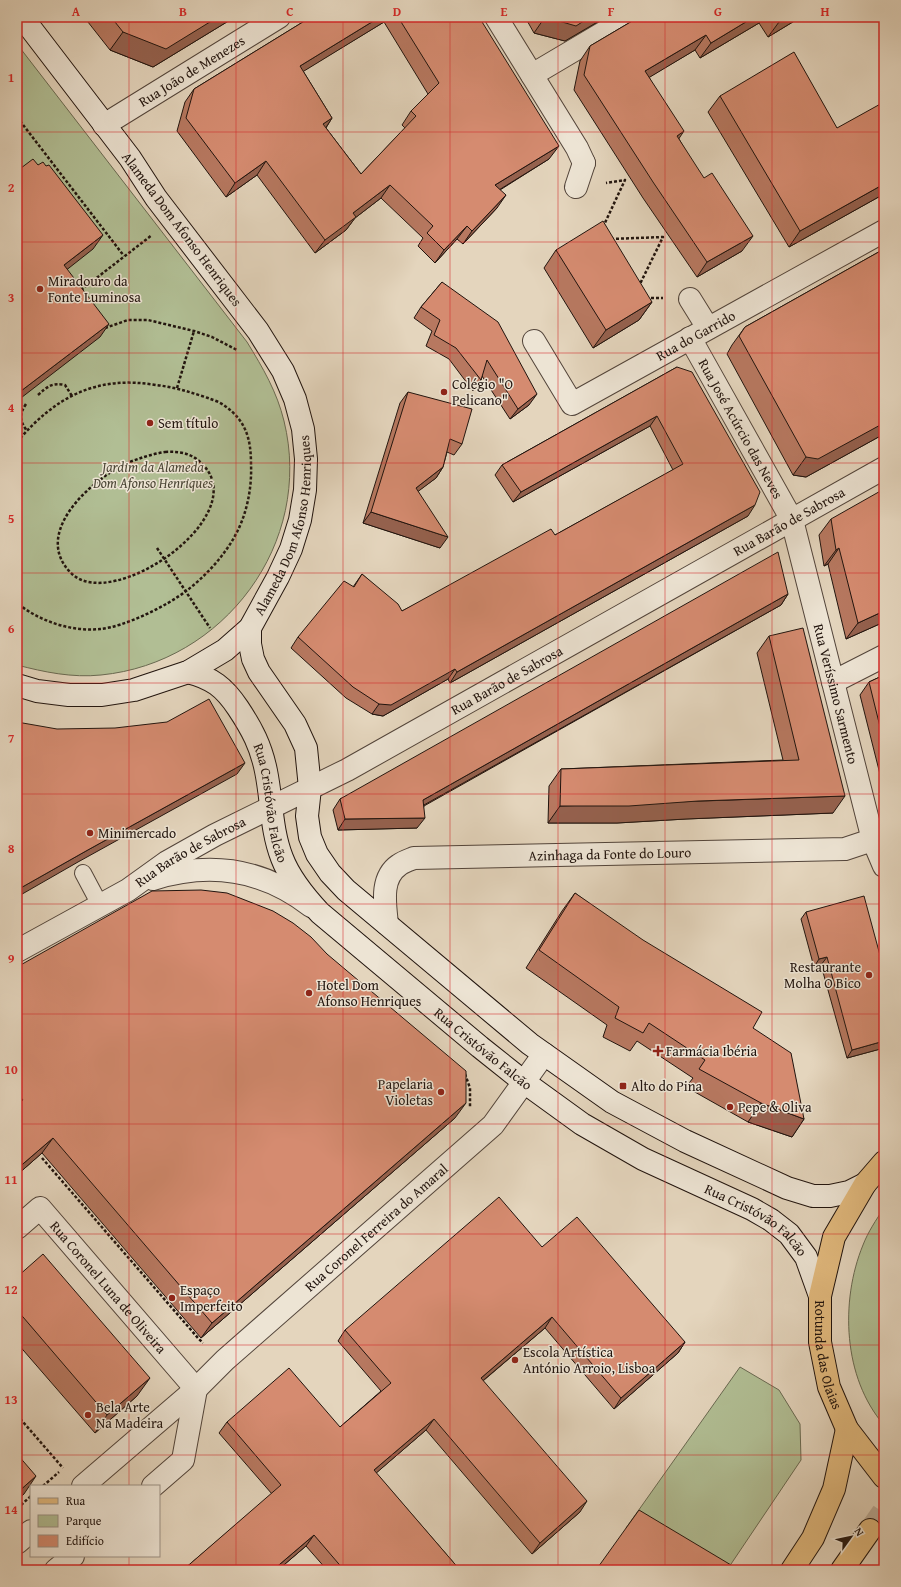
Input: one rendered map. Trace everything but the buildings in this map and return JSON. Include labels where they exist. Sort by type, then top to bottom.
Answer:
[{"type":"main road","name":"Rotunda das Olaias","points":[[884,1162],[865,1184],[834,1237],[820,1296],[820,1342],[829,1387],[847,1429],[884,1477]]},
{"type":"main road","points":[[792,1570],[813,1538],[834,1489],[847,1429]]},
{"type":"main road","points":[[842,1570],[870,1530]]},
{"type":"street","name":"Alameda Dom Afonso Henriques","points":[[17,685],[37,691],[69,695],[102,695],[134,690],[188,672],[224,650],[250,628],[278,577],[291,549],[300,520],[305,490],[306,459],[303,429],[295,399],[283,371],[258,331],[156,198],[130,158],[22,17]]},
{"type":"street","name":"Rua João de Menezes","points":[[104,124],[279,17]]},
{"type":"street","points":[[496,17],[577,148],[584,163],[576,187]]},
{"type":"street","points":[[532,75],[630,17]]},
{"type":"street","name":"Rua do Garrido","points":[[534,341],[572,404],[884,231]]},
{"type":"street","name":"Rua José Acúrcio das Neves","points":[[690,299],[699,333],[792,520]]},
{"type":"street","name":"Rua Barão de Sabrosa","points":[[128,890],[167,862],[215,835],[361,762],[884,468]]},
{"type":"street","name":"Rua Veríssimo Sarmento","points":[[792,520],[833,682],[878,838],[884,866]]},
{"type":"street","points":[[250,628],[250,644],[253,659],[259,672],[295,724],[306,748],[309,766],[310,788],[307,816],[310,836],[317,854],[330,873],[346,890],[544,1054],[612,1102],[685,1141],[787,1188],[813,1196],[830,1196],[849,1192],[865,1184]]},
{"type":"street","points":[[833,682],[884,656]]},
{"type":"street","name":"Rua Cristóvão Falcão","points":[[188,672],[201,675],[221,687],[231,698],[253,731],[260,746],[266,771],[271,808],[282,858],[298,887],[320,913],[480,1047],[563,1111],[608,1141],[643,1159],[752,1209],[771,1220],[790,1234],[806,1257],[820,1296]]},
{"type":"street","name":"Azinhaga da Fonte do Louro","points":[[387,924],[384,897],[386,884],[391,873],[399,865],[414,858],[845,849],[878,838]]},
{"type":"street","name":"Rua Barão de Sabrosa","points":[[17,952],[100,905],[149,880],[171,873],[193,870],[217,869],[240,872],[261,878],[282,887],[301,898],[320,913]]},
{"type":"street","name":"Rua Coronel Ferreira do Amaral","points":[[84,1485],[196,1389],[225,1360],[494,1125],[544,1054]]},
{"type":"street","name":"Rua Coronel Luna de Oliveira","points":[[17,1228],[40,1208],[196,1389]]},
{"type":"street","points":[[154,1485],[183,1460],[196,1389]]},
{"type":"street","points":[[17,1543],[30,1532]]},
{"type":"street","points":[[56,1570],[72,1557]]},
{"type":"lane","points":[[83,873],[100,905]]},
{"type":"path","points":[[17,117],[124,256]]},
{"type":"path","points":[[576,187],[625,180],[601,232]]},
{"type":"path","points":[[76,294],[172,219]]},
{"type":"path","points":[[605,239],[663,237],[637,291]]},
{"type":"path","points":[[641,298],[690,299]]},
{"type":"path","points":[[102,329],[128,320],[148,320],[212,337],[237,350],[242,355]]},
{"type":"path","points":[[177,388],[194,331]]},
{"type":"path","points":[[38,395],[51,384],[58,383],[65,385],[72,396]]},
{"type":"path","points":[[17,442],[52,409],[72,396],[96,386],[111,383],[146,383],[185,390],[224,405],[234,414],[248,435],[251,457],[250,487],[244,516],[236,535],[217,561],[186,592],[136,618],[101,629],[82,630],[46,621],[17,603]]},
{"type":"path","points":[[26,404],[21,412],[21,420],[27,431]]},
{"type":"path","points":[[165,452],[189,454],[200,460],[212,479],[214,492],[211,507],[189,538],[164,559],[135,574],[106,582],[83,580],[68,569],[59,554],[58,535],[61,527],[75,504],[101,479],[126,464],[147,456],[165,452]]},
{"type":"path","points":[[101,479],[103,483]]},
{"type":"path","points":[[157,548],[224,650]]},
{"type":"path","points":[[461,1070],[464,1073]]},
{"type":"path","points":[[42,1158],[201,1342],[206,1342]]},
{"type":"path","points":[[17,1414],[63,1468]]},
{"type":"path","points":[[17,1508],[30,1497]]},
{"type":"green space","name":"Jardim da Alameda Dom Afonso Henriques","points":[[17,44],[247,342],[259,361],[278,400],[284,421],[290,466],[285,510],[272,552],[250,589],[221,622],[186,647],[145,666],[101,675],[79,676],[58,674],[17,665]]},
{"type":"green space","points":[[884,1208],[884,1425],[870,1406],[860,1385],[853,1362],[849,1314],[851,1290],[863,1245],[867,1235]]},
{"type":"green space","points":[[740,1367],[779,1390],[800,1424],[801,1460],[727,1570],[626,1528]]},
{"type":"tunnel","points":[[870,1530],[884,1510]]},
{"type":"place","name":"Miradouro da Fonte Luminosa","points":[[40,289]]},
{"type":"place","name":"Colégio \"O Pelicano\"","points":[[444,392]]},
{"type":"place","name":"Sem título","points":[[150,423]]},
{"type":"place","name":"Minimercado","points":[[90,833]]},
{"type":"place","name":"Restaurante Molha O Bico","points":[[869,975]]},
{"type":"place","name":"Hotel Dom Afonso Henriques","points":[[309,993]]},
{"type":"place","name":"Farmácia Ibéria","points":[[658,1051]]},
{"type":"place","name":"Alto do Pina","points":[[623,1086]]},
{"type":"place","name":"Papelaria Violetas","points":[[441,1092]]},
{"type":"place","name":"Pepe & Oliva","points":[[730,1107]]},
{"type":"place","name":"Espaço Imperfeito","points":[[172,1298]]},
{"type":"place","name":"Escola Artística António Arroio, Lisboa","points":[[515,1360]]},
{"type":"place","name":"Bela Arte Na Madeira","points":[[88,1415]]}]
